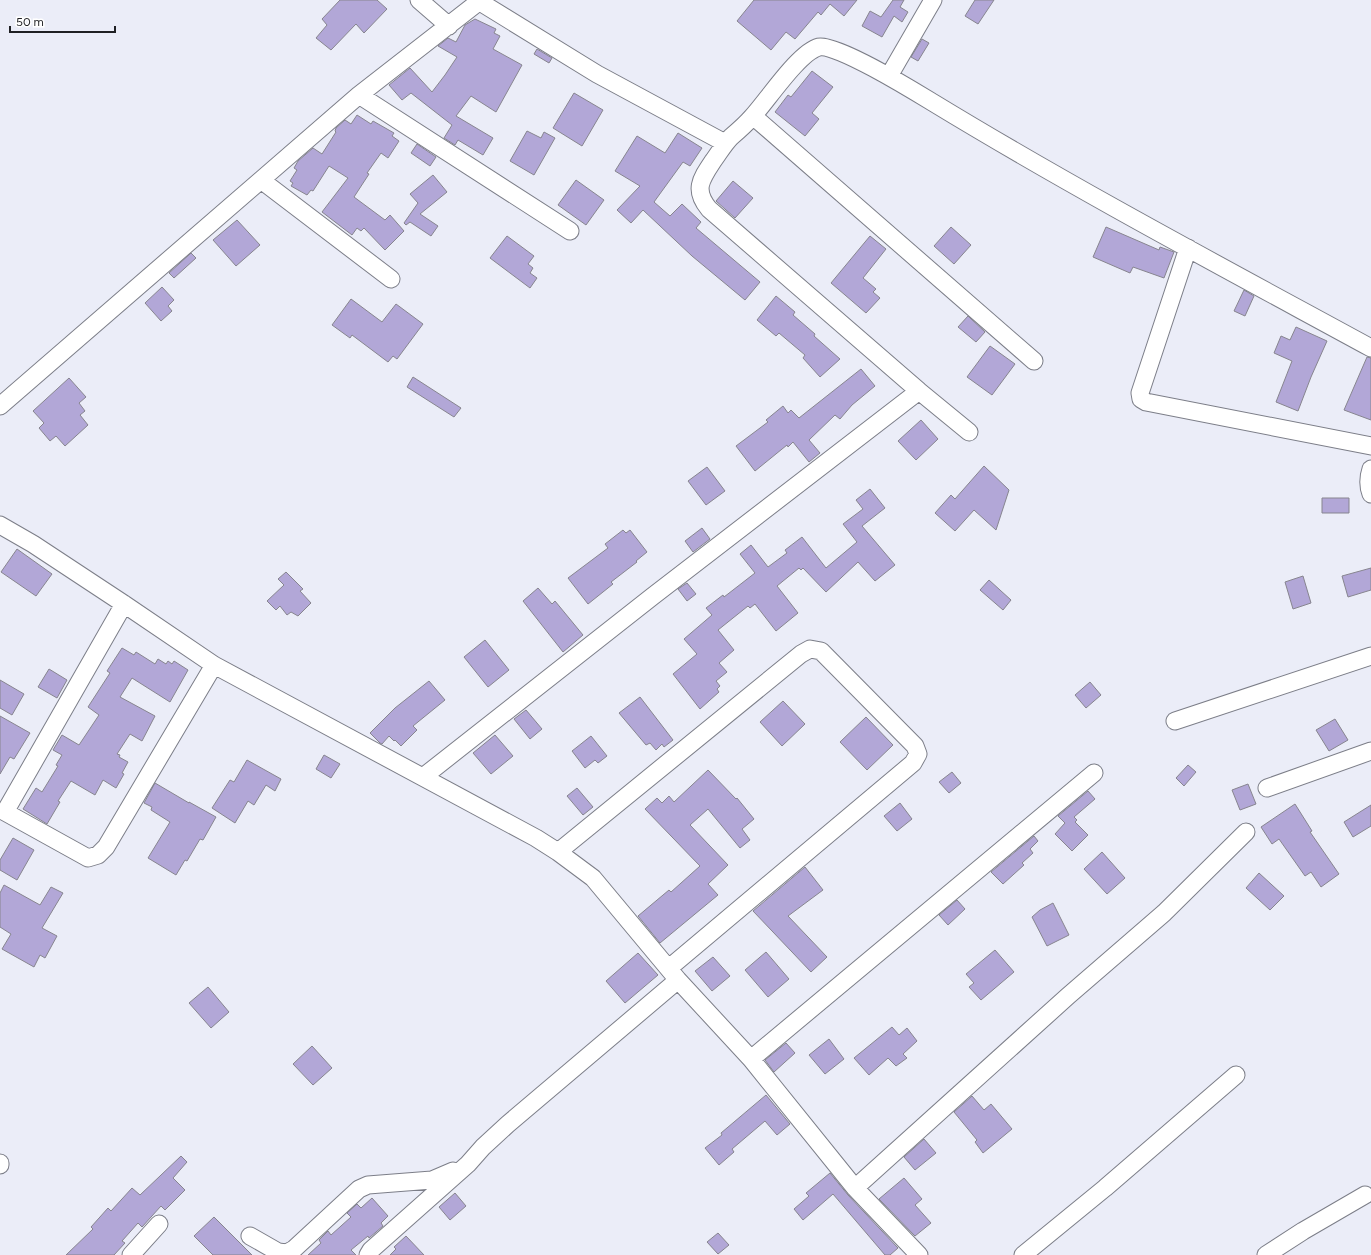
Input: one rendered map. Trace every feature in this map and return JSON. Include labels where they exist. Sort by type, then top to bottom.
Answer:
[{"type":"street","points":[[420,0],[449,26]]},
{"type":"street","points":[[889,76],[932,0]]},
{"type":"street","points":[[0,406],[359,95],[480,1],[597,74],[725,143]]},
{"type":"street","points":[[969,432],[919,391],[709,209],[702,201],[700,188],[703,176],[725,143],[753,116],[796,63],[808,53],[819,47],[830,47],[889,76],[985,134],[1122,212],[1371,348]]},
{"type":"street","points":[[359,95],[570,231]]},
{"type":"street","points":[[753,116],[1034,361]]},
{"type":"street","points":[[261,180],[391,279]]},
{"type":"street","points":[[1188,248],[1140,393],[1141,399],[1146,402],[1371,446]]},
{"type":"street","points":[[422,777],[646,601],[919,391]]},
{"type":"street","points":[[1371,470],[1368,476],[1368,482],[1371,494]]},
{"type":"street","points":[[0,525],[33,544],[214,665],[536,838],[593,878],[673,974],[751,1059],[855,1188],[919,1255]]},
{"type":"street","points":[[124,604],[5,812],[88,858],[98,855],[106,847],[214,665]]},
{"type":"street","points":[[368,1255],[370,1250],[468,1164],[483,1147],[673,974],[913,763],[918,754],[915,746],[821,651],[810,649],[801,654],[558,852]]},
{"type":"street","points":[[1175,721],[1371,656]]},
{"type":"street","points":[[1267,788],[1371,751]]},
{"type":"street","points":[[751,1059],[1094,773]]},
{"type":"street","points":[[855,1188],[1004,1053],[1164,912],[1246,832]]},
{"type":"street","points":[[1023,1255],[1236,1075]]},
{"type":"street","points":[[250,1236],[278,1252],[287,1253],[294,1249],[359,1189],[368,1185],[432,1180],[444,1176],[468,1164]]},
{"type":"street","points":[[1266,1255],[1303,1231],[1365,1195]]},
{"type":"street","points":[[131,1255],[159,1224]]},
{"type":"building","points":[[340,0],[377,0],[387,9],[364,33],[356,24],[331,50],[316,38],[327,25],[322,19]]},
{"type":"building","points":[[754,0],[857,0],[844,16],[830,4],[821,15],[818,12],[795,39],[786,32],[771,50],[737,21]]},
{"type":"building","points":[[893,0],[904,0],[900,7],[908,12],[902,22],[894,16],[882,37],[862,26],[870,11],[881,17]]},
{"type":"building","points":[[975,0],[994,0],[978,24],[965,16]]},
{"type":"building","points":[[475,19],[496,29],[494,33],[500,36],[493,49],[522,65],[496,112],[471,96],[456,116],[493,138],[483,155],[458,140],[455,145],[444,138],[452,125],[411,93],[402,100],[389,85],[410,68],[432,92],[457,57],[438,46],[448,38],[456,42],[465,25]]},
{"type":"building","points":[[922,39],[929,43],[918,61],[911,57]]},
{"type":"building","points":[[537,49],[552,58],[549,63],[534,54]]},
{"type":"building","points":[[812,71],[833,87],[812,113],[819,119],[805,136],[775,112],[788,95],[791,97]]},
{"type":"building","points":[[574,93],[603,110],[582,146],[553,128]]},
{"type":"building","points":[[357,115],[371,124],[373,121],[394,133],[392,136],[399,141],[388,158],[381,153],[367,173],[369,174],[354,197],[385,220],[390,215],[404,231],[385,250],[364,228],[361,231],[357,228],[352,235],[322,212],[348,178],[329,166],[313,191],[311,190],[307,195],[291,186],[293,183],[290,181],[297,170],[294,168],[298,161],[313,148],[322,154],[336,132],[336,128],[345,120],[351,124]]},
{"type":"building","points":[[527,131],[541,138],[544,132],[555,138],[534,175],[510,161]]},
{"type":"building","points":[[678,133],[702,148],[690,166],[683,162],[654,202],[670,216],[682,204],[701,222],[696,228],[760,282],[745,300],[692,256],[643,210],[631,223],[617,210],[640,186],[615,171],[637,136],[665,153]]},
{"type":"building","points":[[417,144],[436,157],[430,166],[411,153]]},
{"type":"building","points":[[433,175],[447,192],[420,214],[438,226],[431,236],[410,222],[406,225],[404,223],[418,203],[410,194]]},
{"type":"building","points":[[576,180],[604,200],[586,225],[558,205]]},
{"type":"building","points":[[733,181],[753,198],[735,218],[716,201]]},
{"type":"building","points":[[237,220],[260,245],[236,266],[213,240]]},
{"type":"building","points":[[951,227],[971,245],[954,264],[934,246]]},
{"type":"building","points":[[1106,227],[1159,250],[1160,247],[1174,252],[1164,278],[1133,267],[1130,273],[1093,257]]},
{"type":"building","points":[[507,236],[534,256],[528,264],[533,268],[530,273],[537,278],[530,288],[490,258]]},
{"type":"building","points":[[870,236],[886,249],[863,278],[876,289],[873,292],[880,298],[866,313],[831,283]]},
{"type":"building","points":[[191,253],[196,258],[174,278],[169,273]]},
{"type":"building","points":[[162,287],[174,300],[168,306],[172,311],[161,321],[145,303]]},
{"type":"building","points":[[1244,290],[1254,296],[1245,316],[1234,311]]},
{"type":"building","points":[[776,296],[795,312],[793,315],[840,359],[820,377],[803,358],[805,355],[779,333],[776,336],[757,320]]},
{"type":"building","points":[[351,299],[382,322],[396,304],[423,324],[397,359],[393,356],[388,362],[352,335],[350,338],[332,325]]},
{"type":"building","points":[[968,316],[985,332],[976,342],[958,327]]},
{"type":"building","points":[[1296,327],[1327,341],[1298,411],[1276,402],[1292,361],[1274,353],[1281,336],[1290,340]]},
{"type":"building","points":[[990,346],[1015,364],[992,395],[967,377]]},
{"type":"building","points":[[1367,357],[1371,358],[1371,420],[1344,410]]},
{"type":"building","points":[[861,369],[875,386],[852,405],[840,419],[835,415],[809,440],[820,453],[809,462],[793,442],[788,447],[787,445],[755,471],[736,446],[768,422],[766,420],[783,406],[788,413],[791,410],[799,418]]},
{"type":"building","points":[[413,377],[461,408],[454,417],[407,387]]},
{"type":"building","points":[[69,378],[86,397],[79,403],[85,411],[80,415],[88,425],[65,446],[56,436],[50,441],[39,428],[44,423],[33,411]]},
{"type":"building","points":[[921,420],[938,439],[916,460],[898,441]]},
{"type":"building","points":[[984,466],[1009,490],[996,530],[974,510],[955,531],[935,513],[951,495],[955,499]]},
{"type":"building","points":[[707,467],[725,491],[706,505],[688,481]]},
{"type":"building","points":[[870,489],[885,508],[862,526],[895,565],[875,581],[858,562],[826,592],[803,568],[801,570],[799,568],[777,586],[798,613],[776,631],[755,604],[750,608],[748,606],[718,630],[734,650],[719,663],[727,672],[716,681],[720,686],[717,689],[719,692],[700,709],[673,674],[697,654],[684,639],[712,615],[706,608],[723,595],[724,597],[755,573],[740,554],[751,545],[768,567],[787,553],[785,550],[802,537],[826,568],[857,542],[843,524],[863,509],[856,500]]},
{"type":"building","points":[[1322,498],[1349,498],[1349,513],[1322,513]]},
{"type":"building","points":[[702,528],[710,539],[693,552],[685,541]]},
{"type":"building","points":[[623,530],[626,533],[630,530],[647,552],[636,561],[637,562],[611,582],[613,584],[588,604],[568,578],[608,548],[605,544]]},
{"type":"building","points":[[17,549],[52,574],[36,596],[1,572]]},
{"type":"building","points":[[1371,568],[1371,590],[1348,597],[1342,576]]},
{"type":"building","points":[[286,572],[303,589],[300,591],[311,603],[298,616],[291,612],[287,615],[280,606],[276,610],[267,601],[284,585],[278,579]]},
{"type":"building","points":[[1303,576],[1311,603],[1293,609],[1285,582]]},
{"type":"building","points":[[989,580],[1011,600],[1003,610],[980,590]]},
{"type":"building","points":[[687,583],[696,594],[687,601],[678,589]]},
{"type":"building","points":[[538,588],[552,604],[555,601],[583,635],[563,652],[523,601]]},
{"type":"building","points":[[485,640],[509,670],[488,687],[464,657]]},
{"type":"building","points":[[122,648],[134,655],[136,652],[155,664],[158,659],[166,664],[168,661],[172,664],[174,661],[188,670],[170,702],[132,678],[120,697],[155,716],[142,741],[130,734],[117,754],[120,755],[119,757],[128,762],[122,773],[124,774],[116,788],[103,780],[95,795],[71,781],[58,801],[60,802],[47,824],[23,809],[36,788],[42,792],[58,766],[56,765],[62,755],[53,750],[62,735],[79,745],[99,715],[88,707],[110,673],[107,671]]},
{"type":"building","points":[[49,669],[67,680],[57,698],[38,687]]},
{"type":"building","points":[[0,680],[24,694],[12,715],[0,708]]},
{"type":"building","points":[[429,681],[445,700],[413,726],[417,730],[401,746],[389,736],[382,744],[380,743],[370,733],[395,708]]},
{"type":"building","points":[[1090,682],[1101,695],[1086,708],[1075,695]]},
{"type":"building","points":[[640,697],[673,740],[664,747],[662,744],[656,750],[650,743],[646,745],[619,713]]},
{"type":"building","points":[[783,701],[805,724],[782,746],[760,722]]},
{"type":"building","points":[[526,710],[542,729],[530,739],[514,719]]},
{"type":"building","points":[[0,716],[30,733],[14,759],[10,757],[0,774]]},
{"type":"building","points":[[866,717],[893,745],[867,770],[840,742]]},
{"type":"building","points":[[1335,719],[1348,740],[1329,751],[1316,730]]},
{"type":"building","points":[[495,735],[513,756],[491,774],[473,753]]},
{"type":"building","points":[[591,736],[607,756],[598,763],[595,760],[585,768],[572,751]]},
{"type":"building","points":[[324,755],[340,764],[331,778],[316,769]]},
{"type":"building","points":[[247,760],[281,779],[275,791],[266,785],[254,805],[248,801],[235,823],[212,808],[230,780],[234,782]]},
{"type":"building","points":[[1188,765],[1196,772],[1184,786],[1176,778]]},
{"type":"building","points":[[708,770],[736,799],[737,798],[754,819],[742,829],[750,840],[740,848],[708,809],[690,825],[728,865],[708,884],[718,895],[660,943],[638,916],[669,890],[671,892],[700,866],[645,809],[657,798],[662,803],[669,796],[674,802]]},
{"type":"building","points":[[952,772],[961,783],[949,793],[939,782]]},
{"type":"building","points":[[155,783],[216,817],[203,840],[200,839],[187,861],[185,860],[176,875],[148,858],[170,822],[151,810],[152,807],[144,803]]},
{"type":"building","points":[[1248,784],[1256,804],[1240,810],[1232,790]]},
{"type":"building","points":[[577,788],[593,807],[583,815],[567,796]]},
{"type":"building","points":[[1088,791],[1095,799],[1074,817],[1077,820],[1075,822],[1088,835],[1072,851],[1055,834],[1065,823],[1058,816]]},
{"type":"building","points":[[900,803],[912,819],[897,831],[884,816]]},
{"type":"building","points":[[1295,804],[1312,831],[1310,832],[1339,874],[1321,887],[1311,872],[1305,876],[1279,839],[1272,844],[1261,827]]},
{"type":"building","points":[[1371,805],[1371,826],[1353,837],[1344,822]]},
{"type":"building","points":[[1034,836],[1038,841],[1030,849],[1033,853],[1022,863],[1024,865],[1003,884],[991,872]]},
{"type":"building","points":[[13,838],[34,850],[17,880],[0,870],[0,860]]},
{"type":"building","points":[[1102,852],[1125,878],[1107,894],[1084,869]]},
{"type":"building","points":[[805,867],[823,890],[788,916],[827,957],[811,972],[753,911]]},
{"type":"building","points":[[1259,873],[1284,896],[1270,910],[1246,888]]},
{"type":"building","points":[[4,885],[40,905],[51,887],[63,893],[42,928],[57,936],[45,958],[40,955],[34,967],[2,949],[11,934],[0,927],[0,893]]},
{"type":"building","points":[[957,900],[965,909],[948,925],[939,915]]},
{"type":"building","points":[[1053,903],[1069,935],[1047,946],[1032,917],[1040,910]]},
{"type":"building","points":[[995,950],[1014,972],[981,1000],[969,987],[974,983],[966,974]]},
{"type":"building","points":[[766,952],[789,979],[768,997],[745,970]]},
{"type":"building","points":[[638,953],[658,975],[625,1003],[606,981]]},
{"type":"building","points":[[713,957],[730,976],[712,991],[695,971]]},
{"type":"building","points":[[208,987],[229,1012],[211,1028],[189,1003]]},
{"type":"building","points":[[892,1027],[899,1035],[907,1028],[917,1041],[903,1054],[907,1058],[896,1066],[888,1058],[869,1075],[854,1058]]},
{"type":"building","points":[[829,1039],[844,1059],[825,1074],[809,1055]]},
{"type":"building","points":[[786,1043],[795,1053],[774,1072],[765,1060]]},
{"type":"building","points":[[312,1046],[332,1068],[313,1085],[293,1064]]},
{"type":"building","points":[[766,1095],[790,1124],[777,1135],[765,1121],[732,1149],[734,1152],[719,1165],[705,1148],[722,1135],[721,1133]]},
{"type":"building","points":[[972,1096],[984,1110],[991,1104],[1012,1129],[983,1153],[975,1142],[977,1140],[954,1112]]},
{"type":"building","points":[[924,1139],[936,1153],[915,1170],[904,1157]]},
{"type":"building","points":[[181,1156],[187,1162],[173,1178],[185,1190],[165,1210],[161,1206],[142,1227],[138,1223],[122,1241],[125,1243],[114,1255],[66,1255],[93,1229],[91,1227],[108,1208],[111,1211],[132,1188],[140,1195]]},
{"type":"building","points":[[830,1173],[848,1195],[898,1248],[890,1255],[885,1255],[833,1194],[803,1220],[794,1209],[809,1196],[806,1193]]},
{"type":"building","points":[[904,1178],[922,1199],[915,1205],[931,1223],[915,1236],[879,1199]]},
{"type":"building","points":[[455,1193],[466,1206],[450,1220],[439,1207]]},
{"type":"building","points":[[372,1198],[388,1216],[381,1223],[383,1226],[351,1250],[356,1255],[308,1255],[321,1243],[319,1240],[328,1231],[331,1235],[351,1217],[347,1213],[357,1204],[361,1208]]},
{"type":"building","points":[[214,1217],[252,1255],[213,1255],[194,1236]]},
{"type":"building","points":[[718,1233],[729,1245],[718,1254],[707,1242]]},
{"type":"building","points":[[406,1236],[424,1255],[390,1255],[396,1249],[394,1247]]}]
